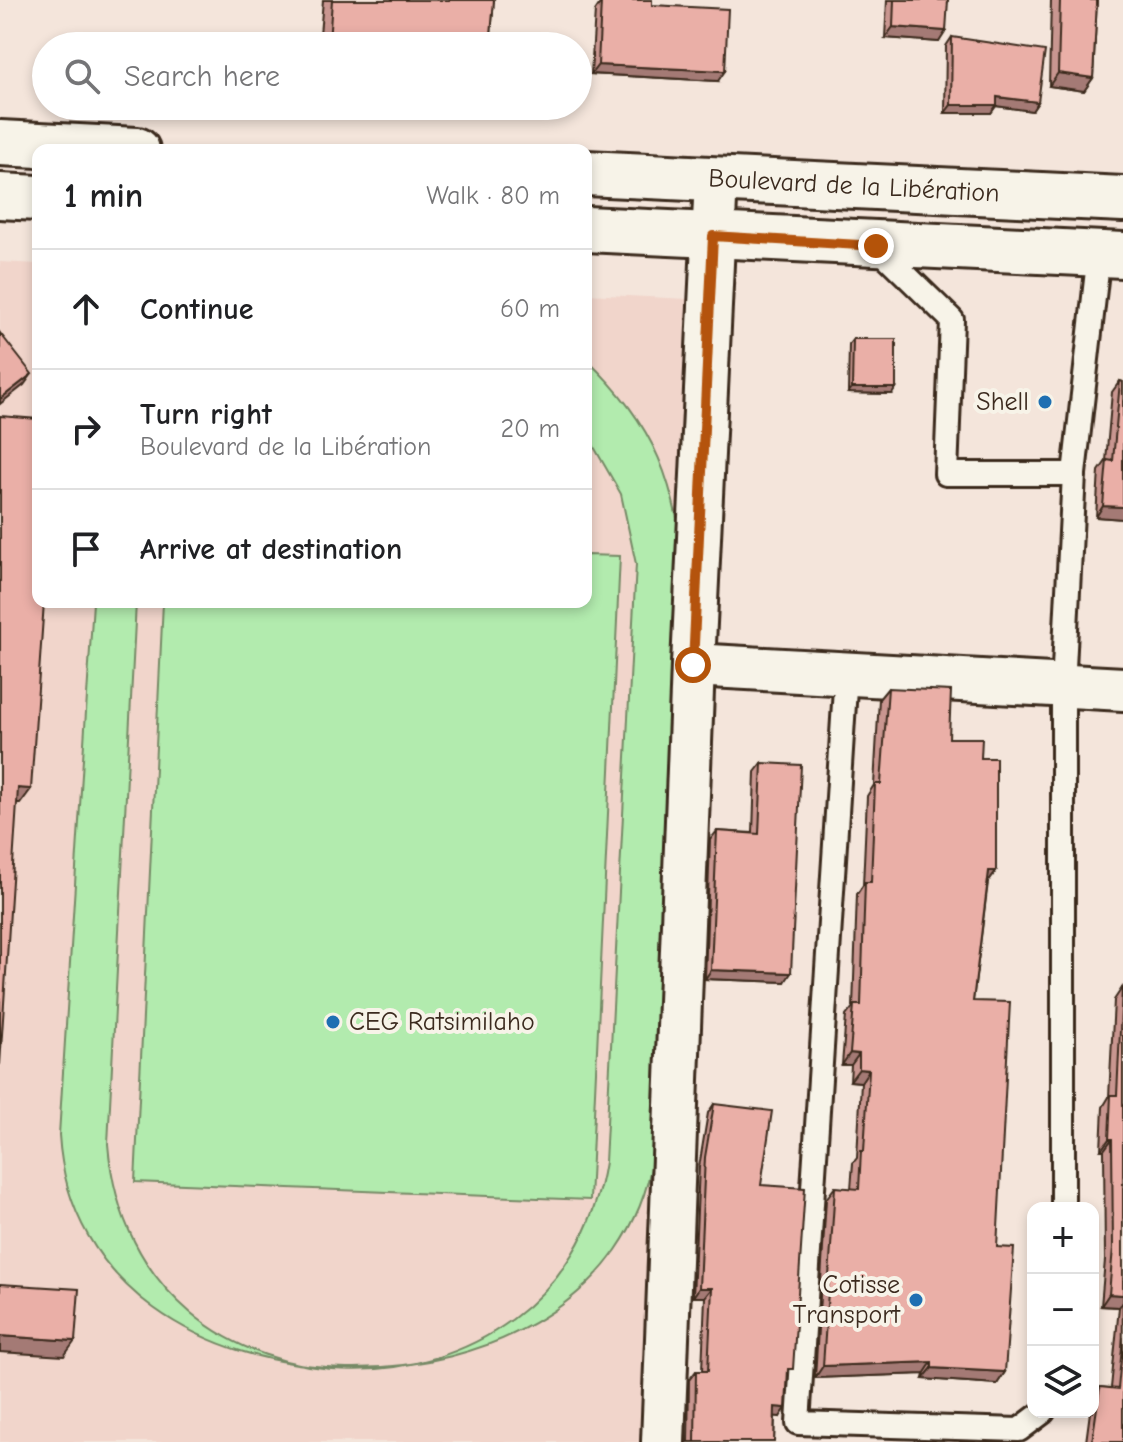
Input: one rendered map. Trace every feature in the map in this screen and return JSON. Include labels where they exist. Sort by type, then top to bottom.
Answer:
[{"type":"main road","points":[[0,143],[32,145]]},
{"type":"main road","name":"Boulevard de la Libération","points":[[592,173],[1123,199]]},
{"type":"main road","points":[[0,196],[32,198]]},
{"type":"main road","points":[[592,229],[876,246],[1111,254]]},
{"type":"street","points":[[663,1442],[693,665],[716,179]]},
{"type":"street","points":[[693,665],[1123,689]]},
{"type":"lane","points":[[876,246],[952,320],[946,474],[1074,474]]},
{"type":"lane","points":[[1063,1202],[1063,687],[1074,474],[1111,254]]},
{"type":"lane","points":[[846,672],[797,1433],[1019,1430],[1035,1418]]},
{"type":"shaded area","name":"CEG Ratsimilaho","points":[[0,262],[32,264],[32,608],[592,608],[592,294],[709,300],[642,1442],[0,1442]]},
{"type":"green space","points":[[592,365],[630,408],[658,458],[676,513],[686,577],[653,1157],[616,1250],[544,1317],[451,1356],[436,1358],[513,1319],[572,1254],[605,1162],[636,564],[621,494],[592,443]]},
{"type":"green space","points":[[592,555],[620,556],[590,1200],[135,1182],[163,608],[592,608]]},
{"type":"green space","points":[[93,608],[136,608],[108,1144],[134,1242],[190,1312],[264,1354],[296,1360],[244,1352],[154,1308],[88,1236],[59,1135]]},
{"type":"green space","points":[[433,1358],[349,1370],[296,1360],[347,1368]]},
{"type":"building","points":[[332,0],[494,0],[491,32],[330,32]]},
{"type":"building","points":[[652,0],[652,5],[728,9],[725,71],[598,65],[601,2]]},
{"type":"building","points":[[894,0],[948,0],[946,31],[893,27]]},
{"type":"building","points":[[1060,0],[1097,0],[1093,78],[1058,73]]},
{"type":"building","points":[[952,37],[1045,51],[1038,102],[997,97],[997,105],[951,105]]},
{"type":"building","points":[[0,333],[32,374],[0,399]]},
{"type":"building","points":[[853,339],[896,339],[896,388],[852,388]]},
{"type":"building","points":[[1120,381],[1123,382],[1123,507],[1103,506],[1107,460],[1113,461]]},
{"type":"building","points":[[0,416],[32,419],[32,608],[44,608],[31,789],[18,788],[0,1065]]},
{"type":"building","points":[[888,688],[951,691],[949,738],[982,738],[981,758],[996,758],[996,871],[989,871],[973,1001],[1010,1002],[997,1247],[1014,1248],[1005,1372],[932,1368],[932,1362],[823,1366],[835,1187],[859,1189],[861,1151],[864,1151],[869,1070],[859,1069],[859,1054],[850,1053],[854,1005],[861,1005],[865,882],[871,882],[875,784],[881,784]]},
{"type":"building","points":[[762,763],[801,765],[791,973],[711,970],[717,831],[759,834]]},
{"type":"building","points":[[1122,988],[1123,1295],[1109,1294],[1113,1248],[1112,1139],[1109,1139],[1111,1095],[1117,1095]]},
{"type":"building","points":[[714,1104],[772,1111],[761,1185],[805,1188],[793,1369],[788,1369],[786,1408],[775,1407],[774,1442],[695,1442],[696,1371],[708,1371],[712,1288],[699,1288],[705,1157]]},
{"type":"building","points":[[0,1284],[79,1289],[75,1341],[0,1336]]},
{"type":"building","points":[[1123,1337],[1123,1442],[1092,1442],[1095,1418],[1099,1418],[1100,1387],[1118,1389]]},
{"type":"place","name":"Shell","points":[[1045,402]]},
{"type":"place","name":"CEG Ratsimilaho","points":[[333,1022]]},
{"type":"place","name":"Cotisse Transport","points":[[916,1300]]},
{"type":"route","points":[[693,665],[713,236],[876,246]]}]
